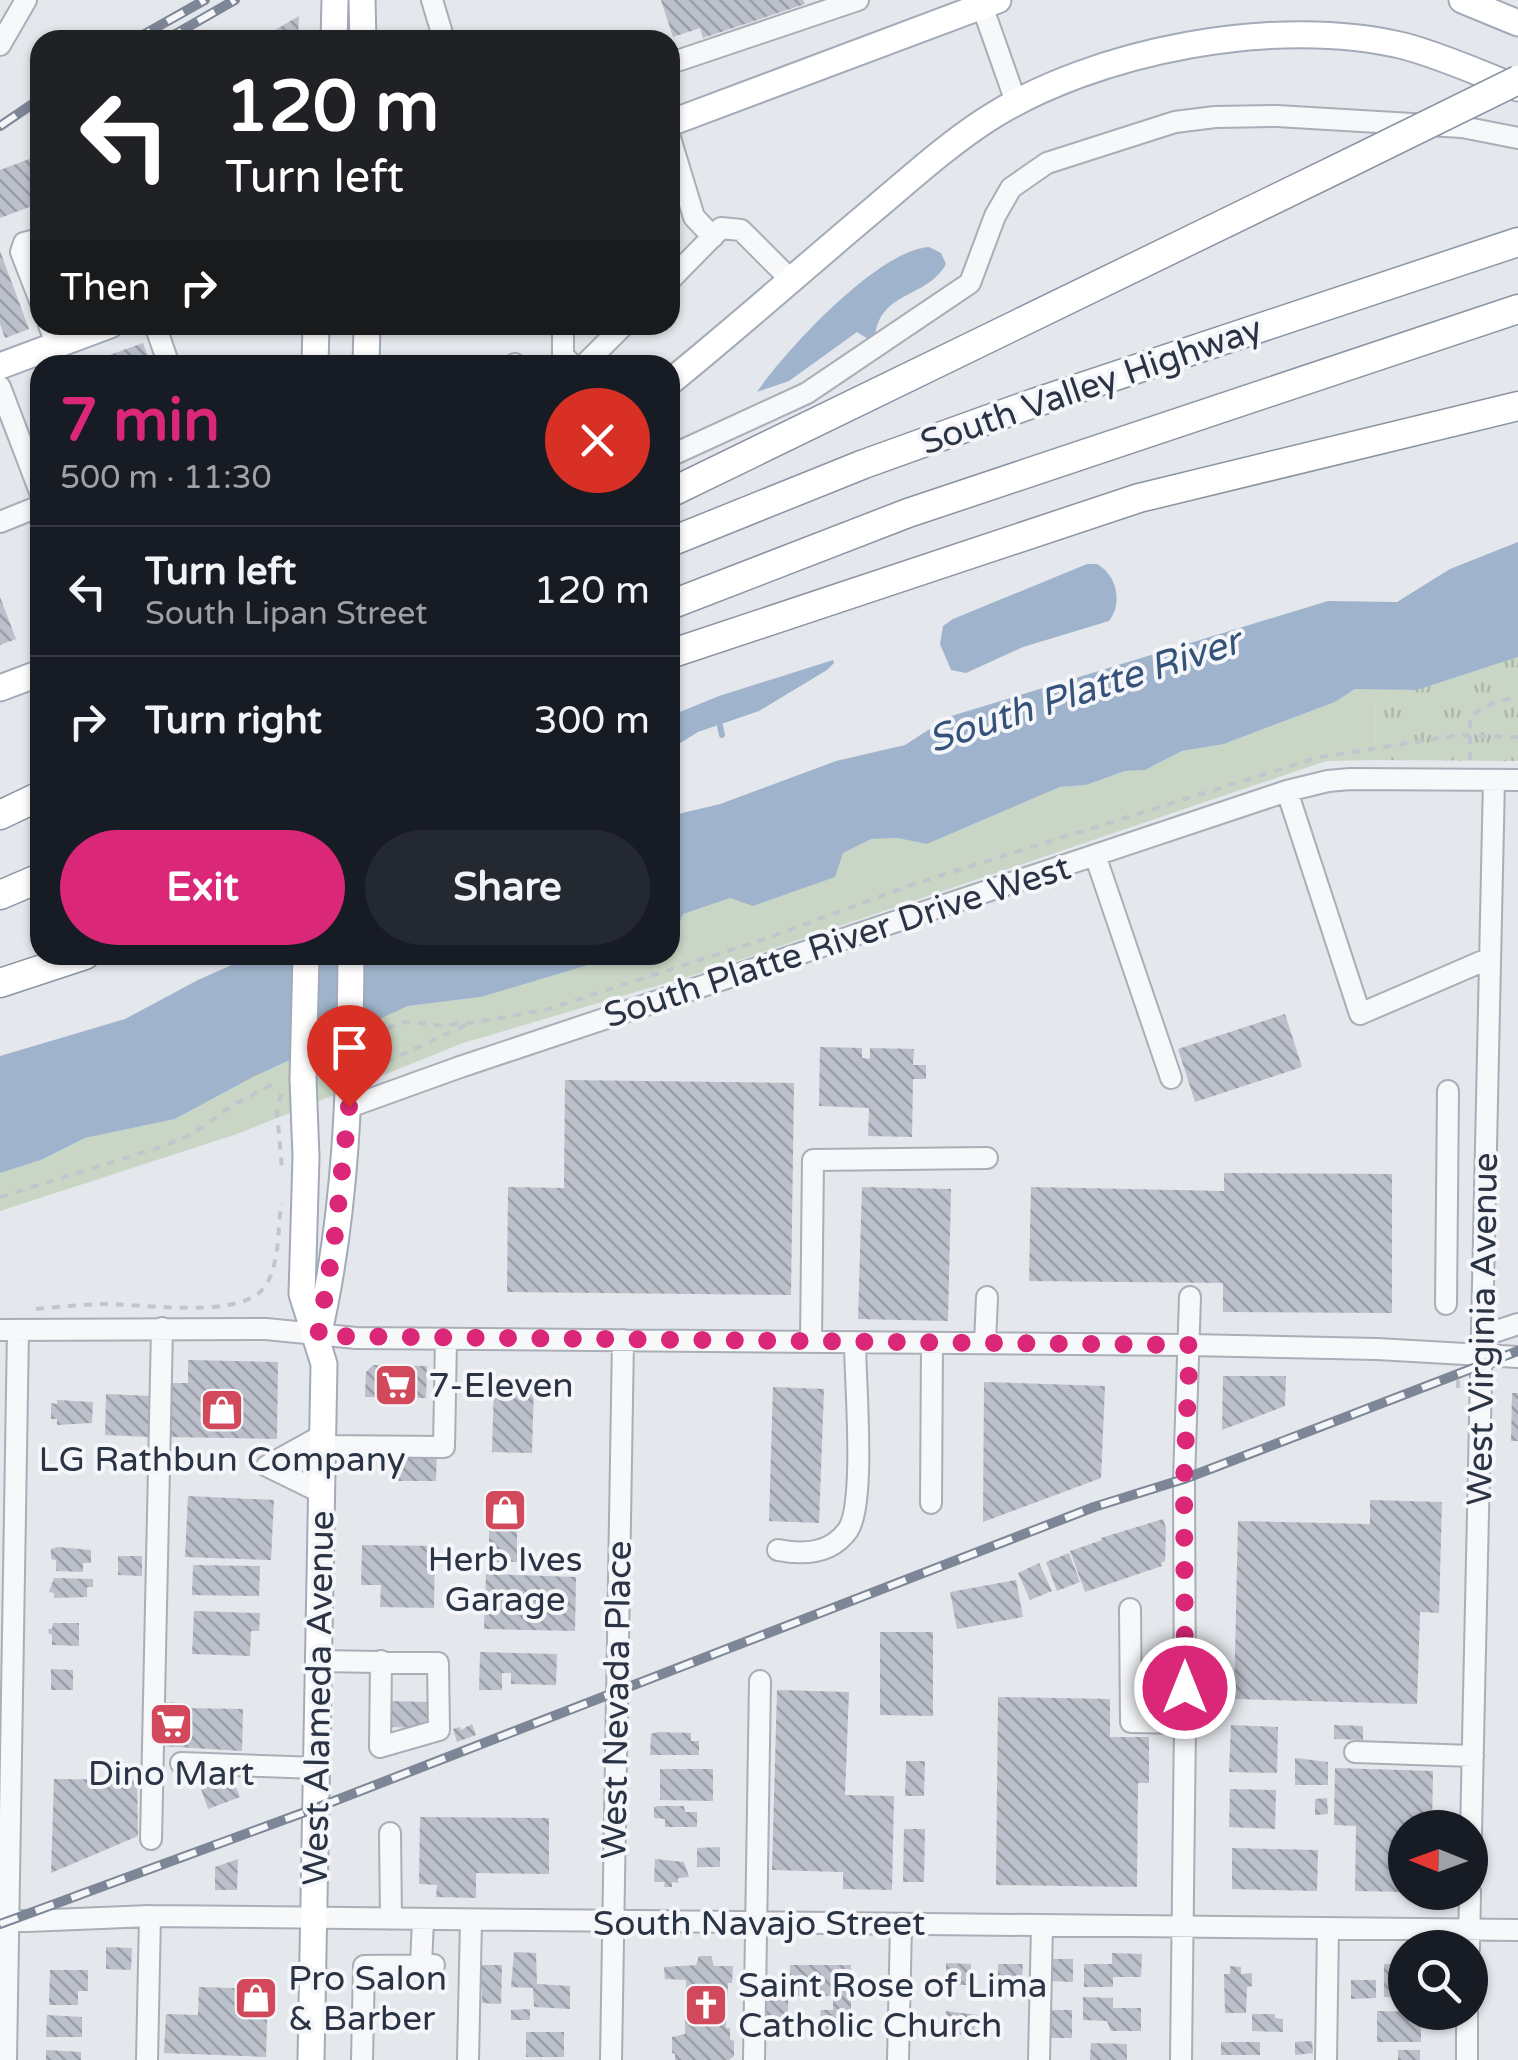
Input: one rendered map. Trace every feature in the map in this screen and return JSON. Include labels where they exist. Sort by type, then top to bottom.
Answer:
[{"type":"highway","points":[[680,488],[1518,80]]},
{"type":"highway","name":"South Valley Highway","points":[[680,538],[986,420],[1518,242]]},
{"type":"highway","name":"South Valley Highway","points":[[680,601],[925,507],[1518,309]]},
{"type":"highway","points":[[680,651],[1139,498],[1518,406]]},
{"type":"highway","points":[[0,816],[30,801]]},
{"type":"highway","points":[[0,832],[30,819]]},
{"type":"highway","points":[[0,898],[30,886]]},
{"type":"highway","points":[[0,983],[54,965]]},
{"type":"main road","points":[[334,30],[335,0]]},
{"type":"main road","points":[[362,0],[362,30]]},
{"type":"main road","points":[[1462,0],[1518,23]]},
{"type":"main road","points":[[680,118],[987,2]]},
{"type":"main road","points":[[680,374],[924,166],[984,120],[1016,102],[1098,70],[1166,50],[1254,36],[1330,35],[1404,46],[1518,88]]},
{"type":"main road","points":[[0,366],[53,335]]},
{"type":"main road","points":[[0,688],[30,677]]},
{"type":"main road","name":"West Alameda Avenue","points":[[305,965],[292,1084],[306,1157],[302,1294],[324,1364],[311,2060]]},
{"type":"main road","name":"West Alameda Avenue","points":[[318,1336],[334,1243],[359,1036],[352,965]]},
{"type":"street","points":[[0,46],[26,0]]},
{"type":"street","points":[[432,0],[441,30]]},
{"type":"street","points":[[680,60],[858,0]]},
{"type":"street","points":[[987,2],[1016,102]]},
{"type":"street","points":[[680,451],[807,392],[970,282],[994,216],[1011,188],[1047,163],[1175,122],[1215,117],[1277,116],[1462,127],[1518,138]]},
{"type":"street","points":[[680,171],[694,217],[713,238]]},
{"type":"street","points":[[680,270],[722,228],[741,230],[791,280]]},
{"type":"street","points":[[30,242],[24,243],[21,252],[30,276]]},
{"type":"street","points":[[594,355],[614,335]]},
{"type":"street","points":[[0,388],[8,433],[30,466]]},
{"type":"street","points":[[0,522],[30,510]]},
{"type":"street","name":"West Virginia Avenue","points":[[1472,1810],[1494,780]]},
{"type":"street","name":"South Platte River Drive West","points":[[349,1107],[478,1060],[1287,792],[1328,781],[1518,780]]},
{"type":"street","points":[[1287,792],[1360,1014],[1490,958]]},
{"type":"street","points":[[1094,856],[1171,1078]]},
{"type":"street","points":[[1446,1304],[1448,1091]]},
{"type":"street","points":[[811,1342],[814,1160],[987,1158]]},
{"type":"street","points":[[984,1343],[986,1297]]},
{"type":"street","points":[[1181,2060],[1184,1479],[1190,1297]]},
{"type":"street","points":[[6,2060],[4,1920],[13,1323],[266,1329],[318,1336],[1377,1349],[1482,1346],[1518,1357]]},
{"type":"street","points":[[1482,1346],[1518,1324]]},
{"type":"street","points":[[151,1839],[162,1328]]},
{"type":"street","points":[[322,1494],[268,1466],[322,1440],[444,1447],[446,1338]]},
{"type":"street","name":"West Nevada Place","points":[[610,2060],[623,1340]]},
{"type":"street","points":[[778,1550],[797,1554],[826,1550],[848,1529],[857,1503],[855,1342]]},
{"type":"street","points":[[931,1502],[932,1343]]},
{"type":"street","points":[[1130,1610],[1131,1722],[1185,1723]]},
{"type":"street","points":[[318,1661],[438,1662],[439,1730],[380,1747],[382,1662]]},
{"type":"street","points":[[754,2060],[760,1680]]},
{"type":"street","points":[[1355,1752],[1473,1756]]},
{"type":"street","points":[[181,1764],[317,1768]]},
{"type":"street","points":[[390,1833],[391,1920]]},
{"type":"street","points":[[147,2060],[150,1916]]},
{"type":"street","name":"South Navajo Street","points":[[4,1920],[150,1916],[1328,1928],[1388,1933]]},
{"type":"street","points":[[362,2060],[364,1966],[427,1965],[423,1920]]},
{"type":"street","points":[[468,2060],[471,1921]]},
{"type":"street","points":[[898,2060],[901,1924]]},
{"type":"street","points":[[1039,2060],[1042,1926]]},
{"type":"street","points":[[1326,2060],[1328,1928]]},
{"type":"street","name":"South Navajo Street","points":[[1488,1936],[1518,1930]]},
{"type":"street","points":[[1466,2060],[1467,2030]]},
{"type":"path","points":[[1468,780],[1470,716],[1488,705],[1518,696]]},
{"type":"path","points":[[359,1036],[404,1022],[470,1023],[545,1010],[762,940],[917,883],[1316,758],[1468,735],[1518,738]]},
{"type":"path","points":[[370,1070],[470,1023]]},
{"type":"path","points":[[0,1198],[178,1140],[275,1083]]},
{"type":"path","points":[[285,1174],[280,1164],[278,1112],[292,1084]]},
{"type":"path","points":[[13,1323],[98,1304],[222,1306],[244,1301],[262,1291],[272,1274],[282,1191]]},
{"type":"path","points":[[1454,1370],[1459,1374],[1458,1388]]},
{"type":"green space","points":[[1518,657],[1518,761],[1375,760],[1376,689],[1417,690]]},
{"type":"green space","points":[[1355,689],[1376,689],[1375,760],[1326,761],[707,971],[463,1043],[237,1134],[0,1211],[0,1173],[41,1160],[85,1138],[175,1119],[255,1076],[408,1006],[481,997],[588,965],[680,965],[683,914],[870,839],[897,838],[927,844],[1060,787],[1086,785],[1125,771],[1145,770],[1182,751],[1224,744],[1335,702]]},
{"type":"water","points":[[929,247],[941,253],[946,264],[928,284],[886,311],[875,337],[868,339],[857,332],[789,381],[757,392],[811,328],[860,283],[908,252]]},
{"type":"water","name":"South Platte River","points":[[1518,542],[1518,657],[1417,690],[1355,689],[1335,702],[1224,744],[1182,751],[1145,770],[1125,771],[1086,785],[1060,787],[927,844],[897,838],[871,839],[843,853],[835,877],[753,906],[730,898],[683,914],[680,922],[680,814],[720,804],[836,761],[905,745],[948,717],[1328,601],[1397,602],[1450,569]]},
{"type":"water","points":[[1087,564],[1097,564],[1113,582],[1117,598],[1109,621],[1023,647],[966,673],[951,670],[940,644],[943,626]]},
{"type":"water","points":[[833,660],[834,663],[759,711],[698,732],[680,743],[680,712]]},
{"type":"water","points":[[232,965],[588,965],[481,997],[408,1006],[255,1076],[175,1119],[85,1138],[41,1160],[0,1173],[0,1056],[125,1019]]},
{"type":"building","points":[[661,0],[803,0],[805,4],[703,38],[700,28],[680,35],[680,30],[671,30]]},
{"type":"building","points":[[299,16],[298,30],[275,30]]},
{"type":"building","points":[[30,159],[30,207],[0,218],[0,170]]},
{"type":"building","points":[[0,251],[29,329],[5,338],[0,324]]},
{"type":"building","points":[[143,343],[147,355],[110,355]]},
{"type":"building","points":[[0,597],[16,639],[0,645]]},
{"type":"building","points":[[1285,1014],[1302,1067],[1195,1102],[1178,1049]]},
{"type":"building","points":[[820,1047],[862,1048],[862,1058],[870,1059],[870,1048],[914,1049],[913,1065],[926,1065],[926,1079],[913,1079],[912,1137],[868,1136],[869,1108],[819,1106]]},
{"type":"building","points":[[565,1080],[794,1083],[791,1295],[507,1292],[508,1187],[564,1188]]},
{"type":"building","points":[[1224,1173],[1392,1174],[1392,1313],[1223,1312],[1223,1283],[1029,1281],[1031,1187],[1224,1191]]},
{"type":"building","points":[[862,1187],[951,1189],[948,1321],[858,1319]]},
{"type":"building","name":"LG Rathbun Company","points":[[188,1360],[278,1362],[277,1439],[167,1437],[168,1383],[188,1383]]},
{"type":"building","name":"7-Eleven","points":[[373,1365],[427,1366],[426,1398],[365,1397],[366,1372]]},
{"type":"building","points":[[1223,1376],[1286,1376],[1285,1406],[1222,1430]]},
{"type":"building","points":[[984,1382],[1105,1386],[1101,1478],[983,1522]]},
{"type":"building","points":[[494,1383],[534,1384],[532,1453],[492,1452]]},
{"type":"building","points":[[773,1387],[824,1389],[819,1523],[769,1521]]},
{"type":"building","points":[[1512,1393],[1518,1393],[1518,1441],[1511,1441]]},
{"type":"building","points":[[106,1394],[151,1396],[150,1437],[105,1435]]},
{"type":"building","points":[[57,1400],[93,1402],[92,1423],[57,1425],[57,1419],[51,1419],[51,1403],[57,1404]]},
{"type":"building","points":[[391,1449],[437,1449],[436,1481],[391,1481]]},
{"type":"building","points":[[188,1496],[274,1500],[271,1560],[185,1557]]},
{"type":"building","points":[[1370,1500],[1442,1502],[1439,1613],[1420,1612],[1417,1704],[1234,1699],[1238,1521],[1370,1524]]},
{"type":"building","points":[[511,1503],[512,1524],[494,1524],[493,1504]]},
{"type":"building","points":[[1163,1519],[1166,1528],[1162,1566],[1085,1592],[1070,1551]]},
{"type":"building","points":[[517,1528],[517,1562],[489,1562],[489,1529]]},
{"type":"building","points":[[362,1545],[435,1546],[434,1608],[380,1607],[381,1585],[361,1585]]},
{"type":"building","points":[[51,1549],[91,1550],[91,1563],[83,1563],[83,1572],[56,1571]]},
{"type":"building","points":[[1069,1553],[1080,1582],[1057,1591],[1046,1562]]},
{"type":"building","points":[[118,1556],[142,1556],[142,1576],[118,1575]]},
{"type":"building","points":[[1039,1563],[1052,1591],[1030,1600],[1018,1573]]},
{"type":"building","points":[[193,1565],[260,1566],[259,1596],[192,1595]]},
{"type":"building","points":[[486,1574],[576,1577],[575,1631],[484,1629]]},
{"type":"building","points":[[54,1578],[93,1579],[93,1587],[87,1587],[87,1597],[54,1598],[54,1593],[49,1592]]},
{"type":"building","points":[[1016,1580],[1023,1617],[957,1629],[950,1592]]},
{"type":"building","points":[[194,1611],[260,1613],[259,1631],[251,1631],[250,1656],[192,1654]]},
{"type":"building","points":[[53,1623],[79,1623],[79,1646],[52,1645],[48,1629],[52,1629]]},
{"type":"building","points":[[880,1632],[933,1632],[933,1716],[880,1715]]},
{"type":"building","points":[[480,1652],[557,1654],[556,1685],[511,1684],[511,1673],[502,1673],[502,1690],[479,1690]]},
{"type":"building","points":[[51,1669],[73,1670],[73,1690],[51,1690]]},
{"type":"building","points":[[777,1690],[849,1692],[845,1795],[894,1796],[892,1890],[843,1889],[843,1872],[772,1870]]},
{"type":"building","points":[[998,1697],[1110,1699],[1110,1737],[1149,1737],[1149,1783],[1138,1783],[1137,1887],[996,1885]]},
{"type":"building","points":[[386,1701],[431,1702],[430,1728],[385,1727]]},
{"type":"building","points":[[162,1702],[183,1703],[182,1708],[243,1709],[242,1751],[160,1746]]},
{"type":"building","points":[[472,1724],[476,1735],[457,1742],[453,1729],[461,1730]]},
{"type":"building","points":[[1231,1725],[1278,1727],[1277,1773],[1229,1772]]},
{"type":"building","points":[[1334,1725],[1363,1726],[1363,1740],[1334,1739]]},
{"type":"building","points":[[691,1733],[691,1741],[699,1741],[699,1755],[650,1755],[651,1734]]},
{"type":"building","points":[[1295,1758],[1328,1762],[1328,1785],[1295,1785]]},
{"type":"building","points":[[906,1761],[925,1761],[924,1796],[905,1796]]},
{"type":"building","points":[[1335,1768],[1433,1771],[1432,1810],[1388,1810],[1388,1892],[1355,1891],[1356,1826],[1334,1825]]},
{"type":"building","points":[[660,1769],[713,1769],[713,1801],[660,1800]]},
{"type":"building","points":[[232,1778],[240,1797],[208,1809],[201,1789]]},
{"type":"building","points":[[54,1779],[137,1780],[138,1836],[51,1873]]},
{"type":"building","points":[[1230,1789],[1276,1790],[1275,1829],[1229,1827]]},
{"type":"building","points":[[1327,1798],[1328,1814],[1315,1815],[1315,1799]]},
{"type":"building","points":[[684,1806],[685,1812],[697,1812],[697,1827],[665,1827],[665,1819],[654,1818],[654,1807]]},
{"type":"building","points":[[420,1817],[549,1818],[549,1874],[476,1873],[476,1898],[436,1897],[437,1885],[419,1884]]},
{"type":"building","points":[[904,1829],[925,1829],[924,1882],[903,1882]]},
{"type":"building","points":[[720,1847],[720,1867],[697,1867],[697,1848]]},
{"type":"building","points":[[1232,1848],[1318,1850],[1317,1891],[1232,1889]]},
{"type":"building","points":[[238,1859],[237,1890],[215,1890],[215,1867]]},
{"type":"building","points":[[655,1859],[684,1862],[689,1877],[678,1878],[672,1887],[654,1882]]},
{"type":"building","points":[[106,1947],[132,1948],[131,1970],[106,1969]]},
{"type":"building","points":[[514,1952],[536,1953],[537,1984],[570,1986],[570,2009],[534,2007],[533,1988],[511,1987]]},
{"type":"building","points":[[1112,1953],[1142,1954],[1141,1977],[1113,1977],[1113,1987],[1084,1987],[1084,1964],[1112,1964]]},
{"type":"building","name":"Saint Rose of Lima Catholic Church","points":[[699,1956],[711,1956],[714,1966],[733,1966],[732,1983],[728,1983],[726,2028],[730,2028],[730,2039],[734,2041],[734,2056],[729,2060],[675,2060],[672,2053],[672,2037],[685,2034],[686,1980],[665,1979],[664,1967],[696,1965]]},
{"type":"building","points":[[1051,1959],[1073,1959],[1073,1982],[1050,1981]]},
{"type":"building","points":[[946,1963],[971,1964],[971,1985],[946,1985]]},
{"type":"building","points":[[998,1964],[1023,1964],[1021,1988],[1014,1988],[1014,1982],[998,1983]]},
{"type":"building","points":[[1384,1964],[1388,1964],[1388,1997],[1384,1997]]},
{"type":"building","points":[[479,1965],[502,1965],[501,2004],[482,2003]]},
{"type":"building","points":[[790,1965],[851,1965],[851,2020],[832,2020],[832,2033],[818,2033],[821,2010],[833,2010],[833,1996],[788,1996],[788,2018],[766,2018],[766,1987],[790,1987]]},
{"type":"building","points":[[1230,1966],[1241,1967],[1241,1974],[1252,1973],[1246,2013],[1225,2013],[1224,1974],[1230,1974]]},
{"type":"building","points":[[50,1970],[88,1970],[88,1991],[78,1991],[78,2005],[49,2005]]},
{"type":"building","points":[[1351,1980],[1376,1980],[1376,1998],[1351,1999]]},
{"type":"building","points":[[199,1987],[268,1989],[266,2057],[164,2053],[166,2014],[198,2015]]},
{"type":"building","points":[[1083,1997],[1113,1998],[1113,2008],[1141,2008],[1141,2031],[1111,2031],[1107,2021],[1083,2020]]},
{"type":"building","points":[[530,2009],[530,2020],[511,2020],[511,2010]]},
{"type":"building","points":[[1049,2010],[1072,2010],[1072,2038],[1049,2038]]},
{"type":"building","points":[[946,2011],[978,2015],[973,2035],[945,2034]]},
{"type":"building","points":[[1377,2011],[1388,2011],[1388,2030],[1421,2030],[1421,2042],[1377,2042]]},
{"type":"building","points":[[1252,2014],[1275,2014],[1275,2018],[1283,2019],[1283,2032],[1252,2031]]},
{"type":"building","points":[[47,2015],[82,2017],[82,2037],[46,2037]]},
{"type":"building","points":[[526,2032],[564,2032],[564,2057],[526,2057]]},
{"type":"building","points":[[1312,2041],[1313,2053],[1295,2055],[1295,2042]]},
{"type":"building","points":[[1221,2042],[1260,2042],[1260,2055],[1221,2055]]},
{"type":"building","points":[[1091,2043],[1127,2044],[1127,2060],[1090,2060]]},
{"type":"building","points":[[46,2050],[81,2052],[81,2060],[46,2060]]},
{"type":"building","points":[[1398,2050],[1420,2050],[1420,2060],[1398,2060]]},
{"type":"waterway","points":[[720,726],[722,735]]},
{"type":"railway","points":[[152,30],[205,0]]},
{"type":"railway","points":[[182,30],[235,0]]},
{"type":"railway","points":[[0,126],[30,106]]},
{"type":"railway","points":[[0,1924],[316,1808],[1094,1507],[1184,1479],[1518,1351]]},
{"type":"place","name":"7-Eleven","points":[[396,1385]]},
{"type":"place","name":"LG Rathbun Company","points":[[222,1410]]},
{"type":"place","name":"Herb Ives Garage","points":[[505,1510]]},
{"type":"place","name":"Dino Mart","points":[[171,1724]]},
{"type":"place","name":"Pro Salon & Barber","points":[[256,1998]]},
{"type":"place","name":"Saint Rose of Lima Catholic Church","points":[[706,2005]]},
{"type":"route","points":[[349,1107],[334,1243],[318,1336],[1190,1345],[1184,1479],[1185,1688]]}]
